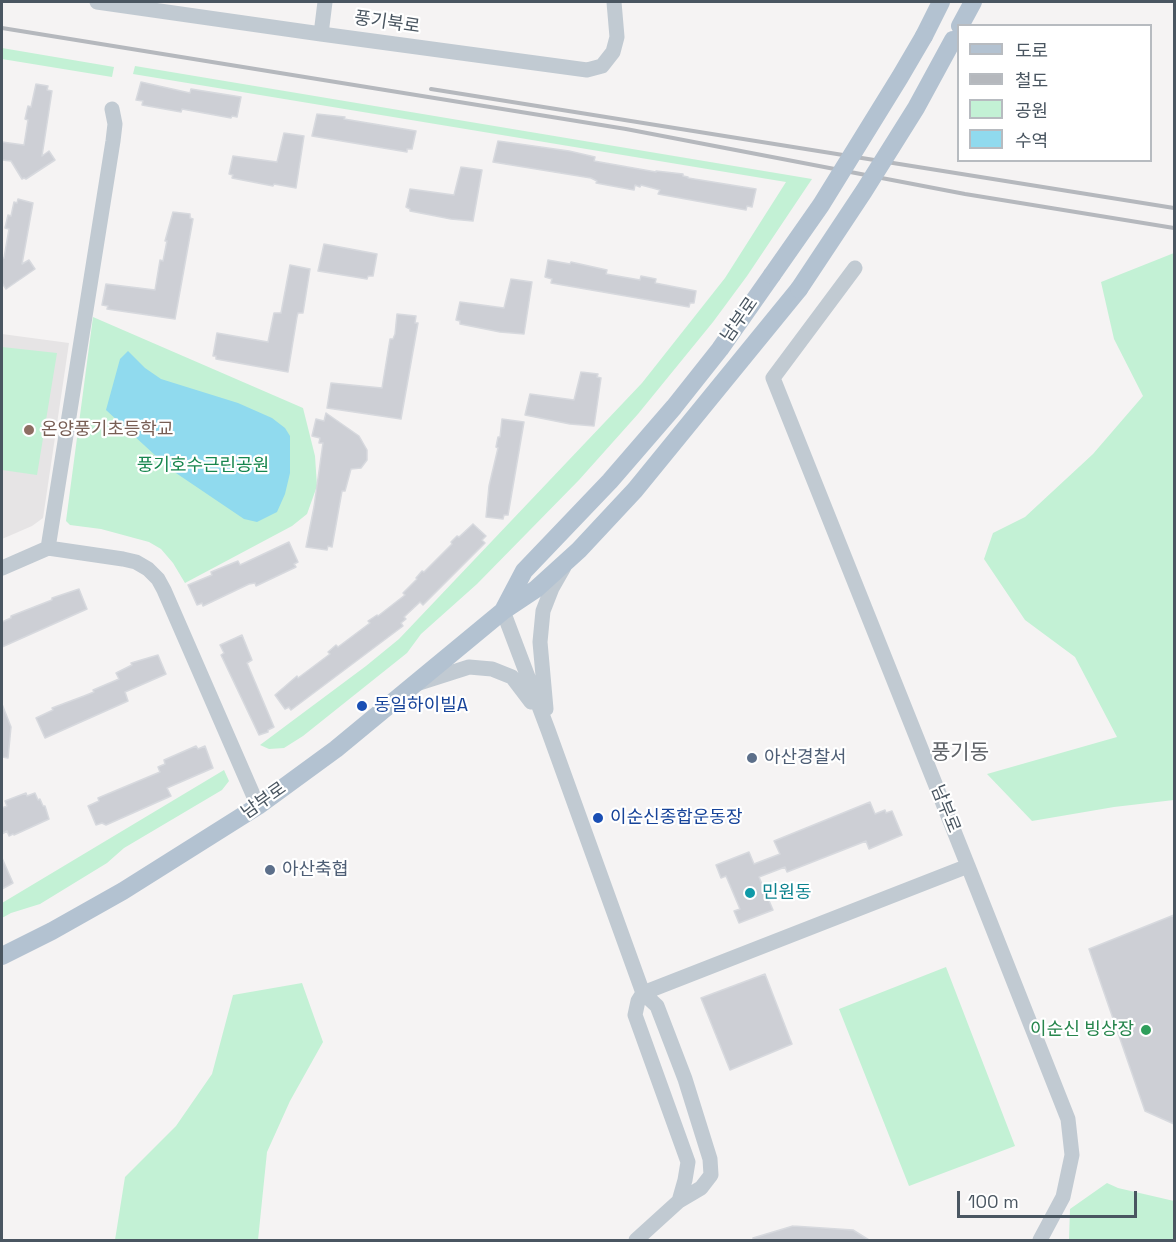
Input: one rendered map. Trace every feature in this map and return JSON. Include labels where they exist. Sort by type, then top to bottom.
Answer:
[{"type":"main road","name":"남부로","points":[[503,611],[524,571],[610,481],[720,349],[821,205],[900,77],[941,2]]},
{"type":"main road","name":"남부로","points":[[961,24],[973,2]]},
{"type":"main road","name":"남부로","points":[[2,956],[123,891],[258,806],[336,749],[503,611],[536,589],[569,559],[635,490],[799,289],[916,108],[957,31]]},
{"type":"street","name":"풍기북로","points":[[103,2],[587,70],[602,66],[613,52],[617,37],[614,2]]},
{"type":"street","points":[[321,34],[325,2]]},
{"type":"street","points":[[48,548],[113,141],[115,124],[112,109]]},
{"type":"street","name":"남부로","points":[[855,268],[773,378],[968,866]]},
{"type":"street","points":[[2,568],[48,548],[136,562],[148,569],[158,579],[173,610],[258,806]]},
{"type":"street","points":[[548,730],[540,642],[543,610],[552,588],[569,559]]},
{"type":"street","points":[[503,611],[642,993],[657,1006],[685,1079],[710,1159],[711,1175],[701,1188],[679,1201],[636,1240]]},
{"type":"street","points":[[416,684],[469,668],[492,669],[512,677],[517,682],[548,730]]},
{"type":"street","points":[[679,1201],[686,1180],[688,1162],[635,1015],[642,993],[968,866],[1006,957],[1031,1028],[1068,1119],[1072,1155],[1063,1197],[1041,1240]]},
{"type":"shaded area","name":"온양풍기초등학교","points":[[2,334],[69,343],[43,518],[32,526],[2,539]]},
{"type":"green space","points":[[2,48],[114,67],[112,77],[2,59]]},
{"type":"green space","points":[[135,66],[812,179],[713,322],[638,414],[579,480],[477,584],[421,634],[407,653],[303,736],[284,748],[269,749],[260,745],[399,639],[642,383],[725,278],[786,182],[133,74]]},
{"type":"green space","points":[[1174,253],[1174,800],[1114,807],[1032,821],[987,774],[1117,737],[1075,657],[1025,620],[984,559],[993,533],[1025,517],[1093,454],[1143,396],[1114,339],[1101,282]]},
{"type":"green space","name":"풍기호수근린공원","points":[[93,317],[303,408],[315,456],[317,486],[307,514],[292,526],[185,583],[161,549],[149,542],[101,529],[70,525],[66,521]]},
{"type":"green space","points":[[2,347],[57,353],[37,475],[2,470]]},
{"type":"green space","points":[[224,770],[229,781],[222,790],[124,848],[107,863],[40,904],[2,918],[2,903]]},
{"type":"green space","points":[[946,967],[1015,1146],[909,1186],[839,1009]]},
{"type":"green space","points":[[302,983],[323,1042],[290,1101],[267,1152],[258,1240],[115,1240],[125,1177],[176,1126],[212,1074],[233,995]]},
{"type":"green space","points":[[1107,1183],[1118,1188],[1174,1201],[1174,1240],[1069,1240],[1070,1209]]},
{"type":"water","points":[[128,351],[145,368],[161,379],[238,403],[272,418],[285,428],[290,436],[290,473],[285,494],[277,512],[257,522],[244,519],[170,469],[106,410],[120,359]]},
{"type":"building","points":[[141,82],[190,93],[191,89],[241,97],[237,117],[232,116],[231,118],[182,109],[181,112],[142,105],[143,101],[136,100]]},
{"type":"building","points":[[36,84],[48,86],[47,90],[52,91],[42,156],[49,151],[55,160],[26,179],[22,179],[11,161],[2,160],[2,142],[24,145],[28,120],[25,119],[28,106],[31,107]]},
{"type":"building","points":[[317,114],[416,131],[412,149],[407,149],[407,152],[312,136]]},
{"type":"building","points":[[284,133],[304,136],[296,188],[232,178],[233,175],[229,174],[233,156],[277,162]]},
{"type":"building","points":[[498,141],[569,151],[595,157],[594,161],[656,172],[683,174],[688,178],[756,189],[752,207],[747,206],[746,210],[658,194],[660,190],[641,185],[640,187],[635,185],[634,190],[596,183],[597,181],[591,178],[493,162]]},
{"type":"building","points":[[461,167],[482,170],[473,221],[410,211],[406,207],[410,189],[454,195]]},
{"type":"building","points":[[18,199],[33,203],[22,264],[29,260],[35,269],[6,289],[2,283],[2,258],[4,258],[9,229],[5,228],[8,215],[11,216],[14,202],[17,203]]},
{"type":"building","points":[[173,212],[190,214],[190,218],[193,219],[175,319],[107,309],[108,306],[102,305],[106,284],[155,290],[160,260],[163,261],[167,241],[165,241]]},
{"type":"building","points":[[324,244],[377,254],[373,276],[368,276],[367,279],[318,271]]},
{"type":"building","points":[[548,260],[570,264],[571,262],[607,270],[606,274],[640,280],[641,276],[656,279],[655,283],[696,291],[694,303],[690,303],[689,307],[551,283],[552,279],[545,277]]},
{"type":"building","points":[[290,265],[310,269],[303,313],[298,313],[297,317],[288,372],[216,359],[216,356],[213,356],[217,333],[268,342],[274,313],[281,313]]},
{"type":"building","points":[[511,279],[532,282],[524,334],[460,324],[460,321],[456,320],[460,302],[504,308]]},
{"type":"building","points":[[397,314],[416,316],[415,323],[418,323],[401,419],[327,408],[331,383],[382,388],[390,339],[393,339],[395,334]]},
{"type":"building","points":[[581,372],[598,374],[597,377],[601,378],[594,426],[570,424],[525,415],[530,394],[574,400]]},
{"type":"building","points":[[326,413],[359,436],[367,450],[367,460],[361,468],[351,469],[345,491],[342,491],[332,547],[328,546],[327,550],[306,547],[323,443],[319,443],[320,438],[312,436],[316,419],[324,421]]},
{"type":"building","points":[[502,419],[524,422],[508,515],[504,515],[503,519],[486,517],[489,486]]},
{"type":"building","points":[[473,524],[486,536],[482,540],[485,543],[423,605],[420,602],[404,617],[406,619],[401,623],[403,626],[291,710],[289,707],[285,709],[275,695],[297,676],[298,678],[330,654],[328,652],[336,645],[338,647],[370,623],[368,621],[405,595],[403,593],[422,571],[424,572],[457,536],[459,537]]},
{"type":"building","points":[[289,542],[298,562],[294,564],[296,567],[256,586],[255,583],[249,584],[203,606],[202,603],[197,605],[188,585],[212,575],[211,572],[238,561],[240,565]]},
{"type":"building","points":[[79,589],[87,609],[2,647],[2,622],[11,616],[52,600],[52,598]]},
{"type":"building","points":[[242,635],[252,660],[247,663],[274,727],[259,735],[221,655],[224,653],[220,645]]},
{"type":"building","points":[[158,655],[166,674],[125,692],[128,701],[45,738],[36,718],[53,710],[52,708],[94,692],[93,690],[119,679],[116,673],[132,665],[131,663]]},
{"type":"building","points":[[2,704],[11,727],[8,758],[2,757]]},
{"type":"building","points":[[196,746],[198,749],[205,746],[213,768],[167,788],[171,796],[106,825],[102,823],[96,825],[88,806],[99,801],[98,798],[160,772],[158,767],[165,764],[164,760]]},
{"type":"building","points":[[26,793],[27,796],[35,793],[38,800],[40,799],[45,806],[49,819],[14,835],[9,836],[7,831],[2,834],[2,808],[7,806],[5,801]]},
{"type":"building","points":[[870,802],[875,814],[885,810],[886,813],[892,811],[902,835],[869,849],[866,841],[787,872],[785,867],[759,877],[773,910],[739,923],[734,911],[740,909],[726,876],[721,878],[716,865],[749,852],[754,864],[780,854],[774,841]]},
{"type":"building","points":[[2,858],[13,883],[2,889]]},
{"type":"building","name":"이순신 빙상장","points":[[1174,915],[1174,1124],[1145,1111],[1089,949]]},
{"type":"building","points":[[765,974],[792,1044],[730,1070],[701,998]]},
{"type":"building","points":[[793,1226],[853,1230],[869,1240],[753,1240],[753,1238]]},
{"type":"railway","points":[[2,28],[626,129],[965,194],[1174,228]]},
{"type":"railway","points":[[431,89],[1174,208]]},
{"type":"place","name":"온양풍기초등학교","points":[[29,430]]},
{"type":"place","name":"동일하이빌A","points":[[362,706]]},
{"type":"place","name":"아산경찰서","points":[[752,758]]},
{"type":"place","name":"이순신종합운동장","points":[[598,818]]},
{"type":"place","name":"아산축협","points":[[270,870]]},
{"type":"place","name":"민원동","points":[[750,893]]},
{"type":"place","name":"이순신 빙상장","points":[[1146,1030]]},
{"type":"district","name":"풍기동","points":[[960,753]]}]
